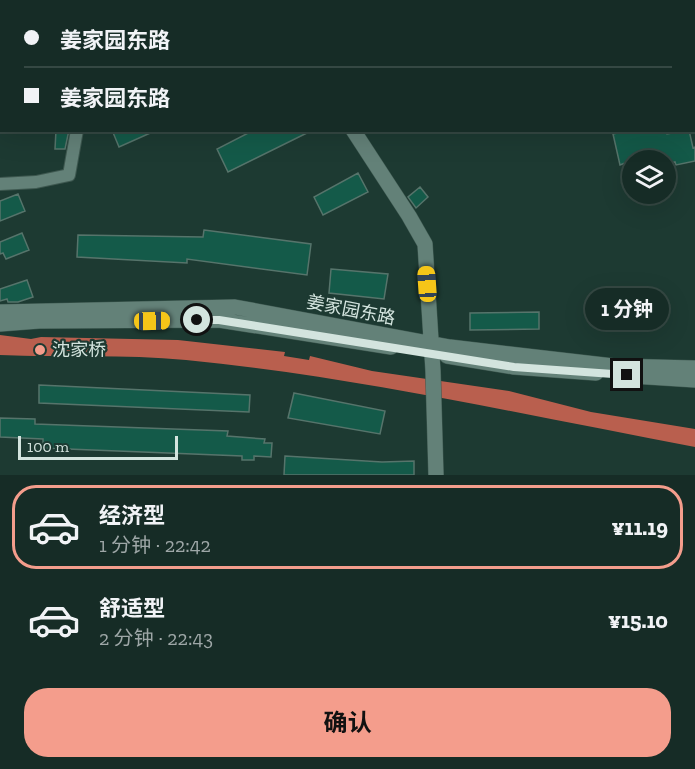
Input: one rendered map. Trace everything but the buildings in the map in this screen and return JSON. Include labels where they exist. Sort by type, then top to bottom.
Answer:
[{"type":"main road","points":[[354,132],[409,216],[424,244],[433,371],[436,475]]},
{"type":"main road","name":"姜家园东路","points":[[0,312],[235,307],[514,367],[695,380]]},
{"type":"main road","name":"姜家园东路","points":[[0,324],[39,321],[219,320],[431,349],[613,366],[695,368]]},
{"type":"street","points":[[0,184],[36,182],[69,175],[77,132]]},
{"type":"shaded area","points":[[0,335],[31,339],[41,337],[178,340],[285,352],[284,356],[309,360],[310,356],[372,371],[509,391],[591,412],[695,429],[695,447],[441,398],[250,367],[163,358],[0,355]]},
{"type":"place","name":"沈家桥","points":[[40,350]]},
{"type":"route","points":[[197,320],[219,320],[514,367],[627,375]]}]
